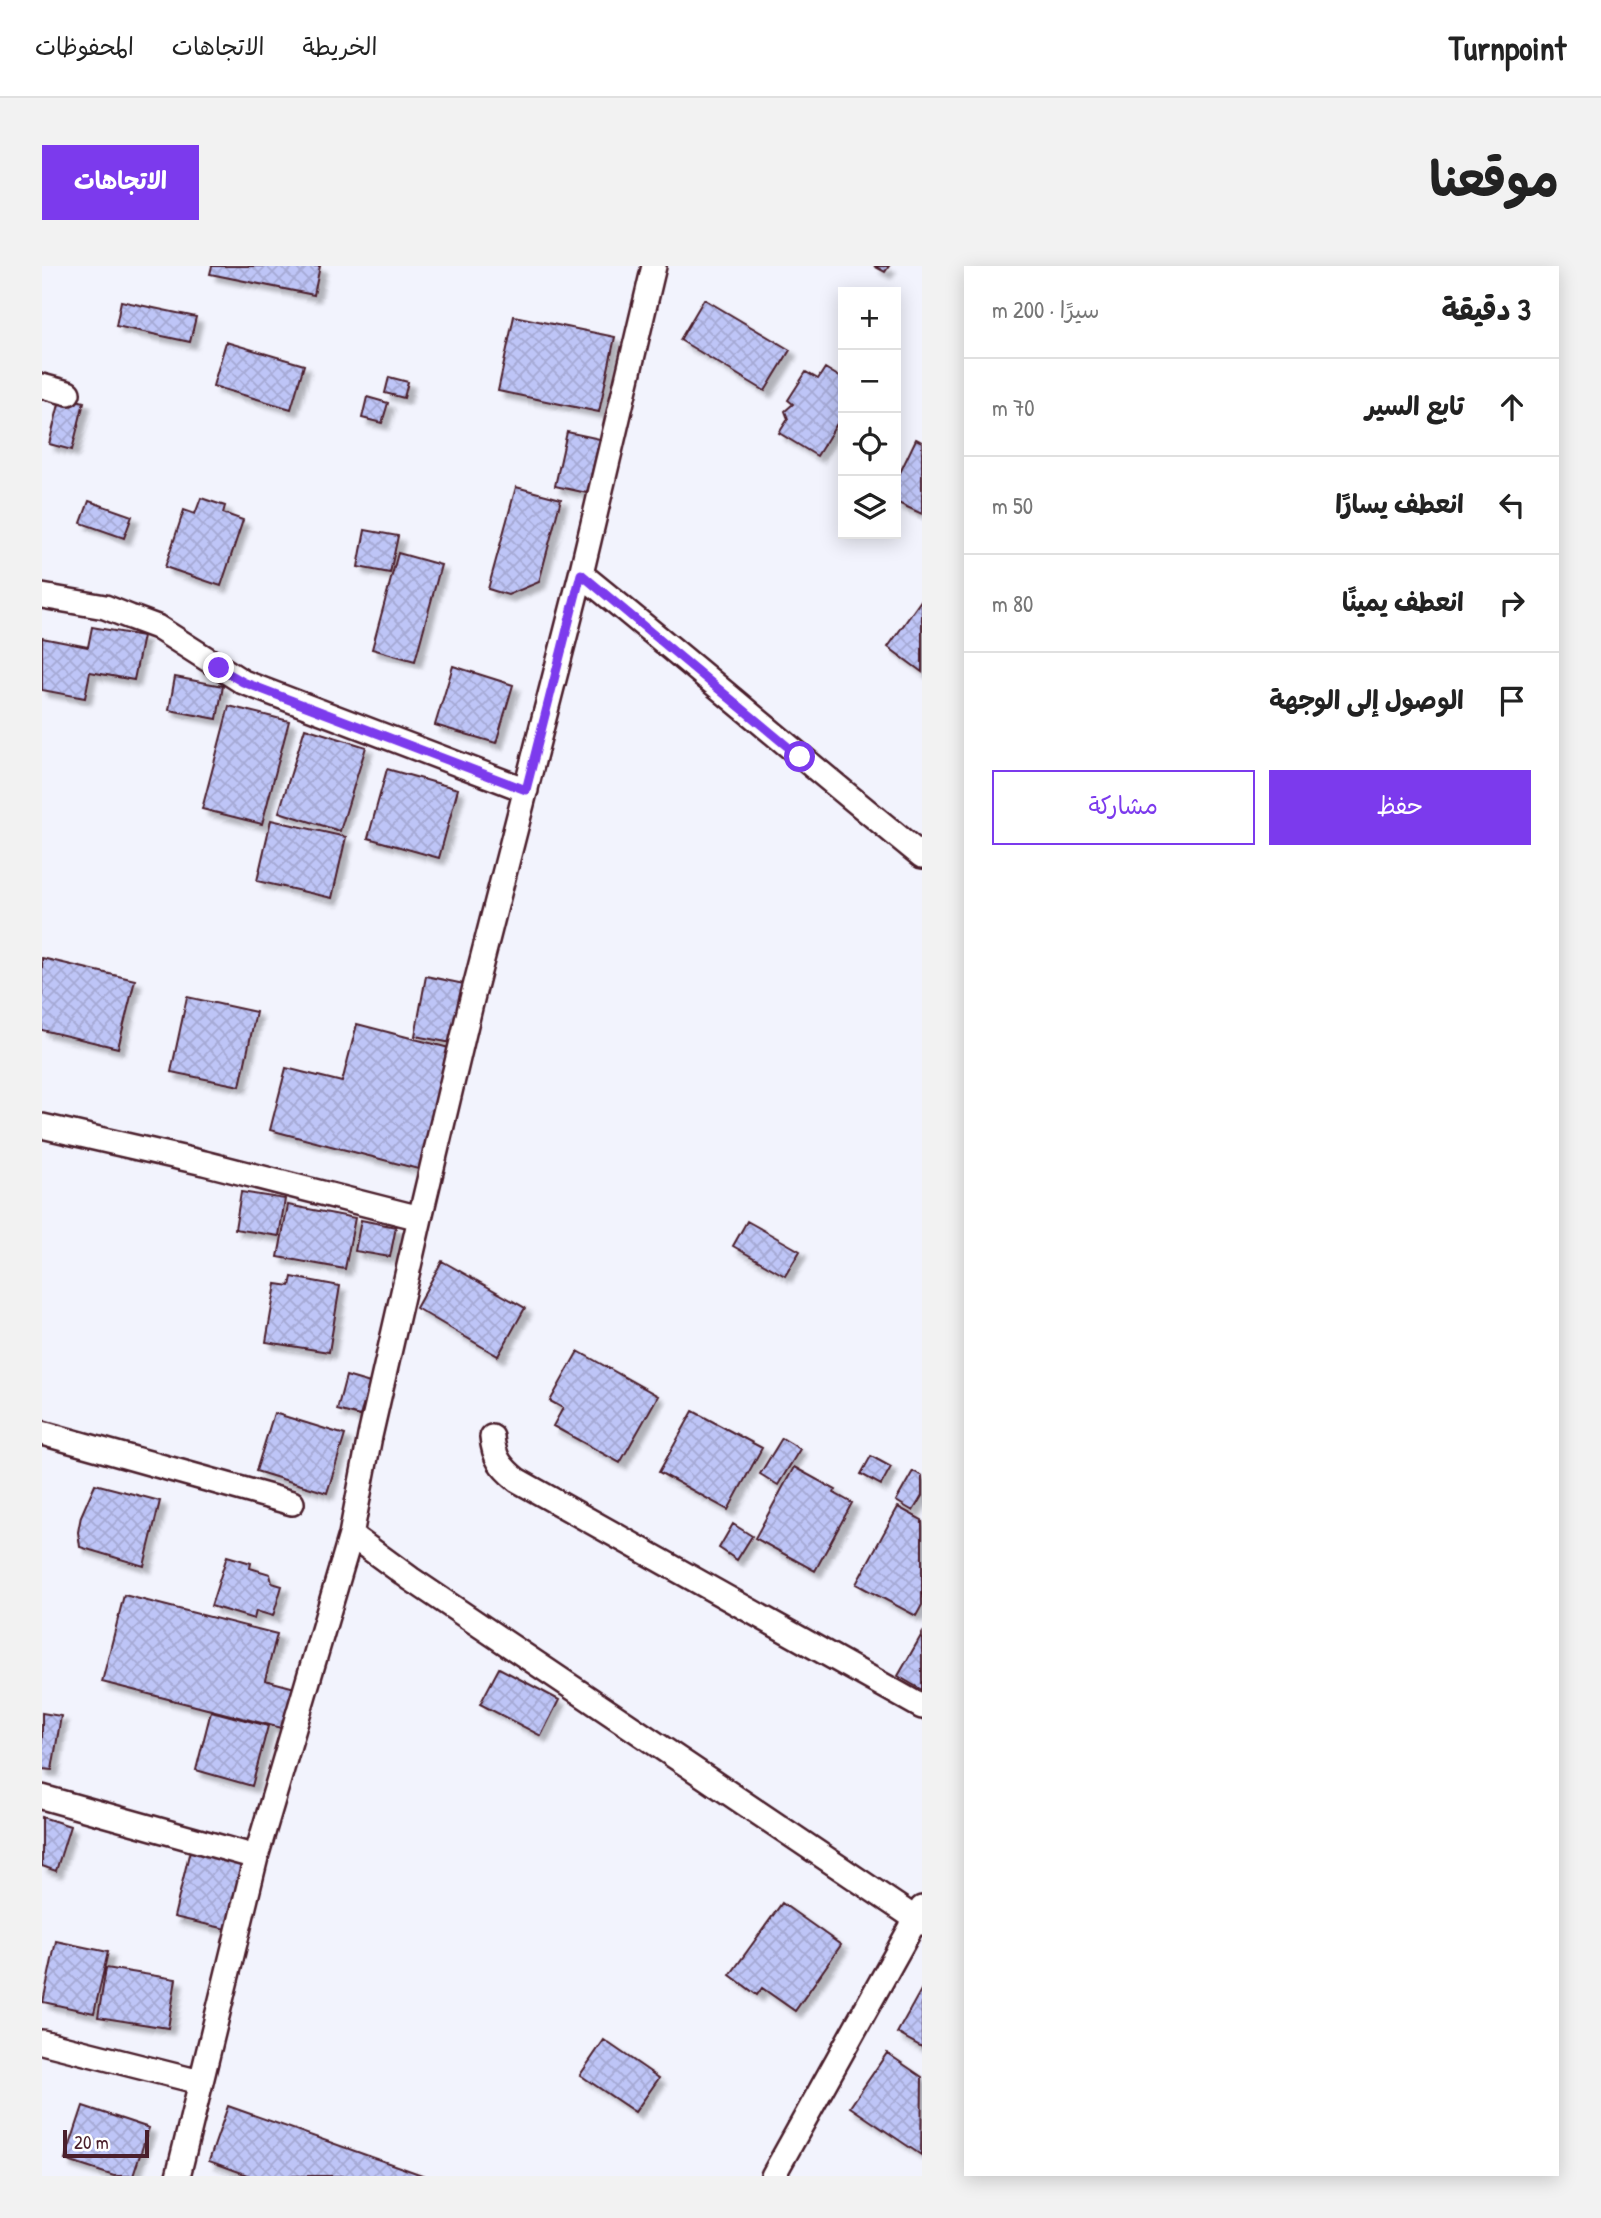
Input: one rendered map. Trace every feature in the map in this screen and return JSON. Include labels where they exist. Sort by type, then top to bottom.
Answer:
[{"type":"street","points":[[178,2176],[256,1857],[351,1535],[370,1436],[473,995],[581,574],[654,266]]},
{"type":"street","points":[[42,386],[68,393]]},
{"type":"street","points":[[581,574],[922,856]]},
{"type":"street","points":[[42,596],[105,607],[148,624],[243,682],[526,790]]},
{"type":"street","points":[[42,1126],[204,1163],[420,1218]]},
{"type":"street","points":[[42,1433],[292,1503]]},
{"type":"street","points":[[492,1437],[493,1453],[501,1467],[517,1480],[922,1707]]},
{"type":"street","points":[[351,1535],[411,1579],[920,1917],[773,2176]]},
{"type":"street","points":[[42,1797],[256,1857]]},
{"type":"street","points":[[42,2042],[200,2082]]},
{"type":"building","points":[[212,266],[320,266],[314,295],[210,274]]},
{"type":"building","points":[[874,266],[889,266],[885,272]]},
{"type":"building","points":[[704,299],[790,350],[765,391],[680,340]]},
{"type":"building","points":[[121,301],[196,317],[190,342],[116,326]]},
{"type":"building","points":[[514,316],[615,337],[599,412],[498,391]]},
{"type":"building","points":[[226,342],[304,365],[291,409],[213,386]]},
{"type":"building","points":[[825,368],[838,376],[838,422],[817,456],[779,433],[788,419],[785,411],[793,404],[788,400],[806,372],[818,379]]},
{"type":"building","points":[[389,377],[408,382],[404,398],[385,393]]},
{"type":"building","points":[[61,396],[84,402],[72,450],[49,444]]},
{"type":"building","points":[[367,397],[388,403],[382,423],[362,418]]},
{"type":"building","points":[[567,432],[600,439],[587,493],[555,486]]},
{"type":"building","points":[[916,439],[922,442],[922,514],[901,504],[901,470]]},
{"type":"building","points":[[516,487],[561,499],[539,582],[508,595],[488,589]]},
{"type":"building","points":[[201,498],[225,506],[223,513],[243,520],[221,586],[165,567],[184,510],[195,514]]},
{"type":"building","points":[[89,501],[132,516],[124,538],[81,523]]},
{"type":"building","points":[[365,530],[398,536],[390,573],[358,567]]},
{"type":"building","points":[[398,553],[441,565],[415,661],[372,649]]},
{"type":"building","points":[[922,599],[922,672],[888,647]]},
{"type":"building","points":[[92,627],[143,636],[134,680],[90,672],[85,698],[42,690],[42,638],[88,647]]},
{"type":"building","points":[[453,666],[513,685],[496,743],[435,725]]},
{"type":"building","points":[[175,677],[223,686],[217,719],[169,710]]},
{"type":"building","points":[[229,706],[289,721],[262,824],[202,809]]},
{"type":"building","points":[[305,728],[366,747],[340,831],[279,812]]},
{"type":"building","points":[[387,769],[458,789],[439,858],[368,838]]},
{"type":"building","points":[[271,820],[346,837],[332,898],[257,881]]},
{"type":"building","points":[[42,958],[135,980],[118,1048],[42,1030]]},
{"type":"building","points":[[426,976],[464,984],[452,1043],[415,1036]]},
{"type":"building","points":[[187,997],[256,1012],[240,1086],[171,1072]]},
{"type":"building","points":[[357,1024],[453,1049],[422,1170],[270,1130],[286,1068],[342,1082]]},
{"type":"building","points":[[241,1192],[285,1199],[279,1236],[235,1229]]},
{"type":"building","points":[[288,1205],[355,1218],[345,1269],[278,1257]]},
{"type":"building","points":[[361,1220],[396,1227],[390,1257],[355,1251]]},
{"type":"building","points":[[747,1221],[800,1251],[785,1276],[733,1246]]},
{"type":"building","points":[[442,1261],[525,1308],[498,1356],[416,1308]]},
{"type":"building","points":[[292,1277],[340,1286],[329,1352],[266,1342],[276,1284],[290,1286]]},
{"type":"building","points":[[578,1351],[658,1396],[620,1463],[553,1426],[563,1408],[550,1401]]},
{"type":"building","points":[[346,1376],[370,1383],[360,1416],[337,1410]]},
{"type":"building","points":[[693,1411],[762,1448],[728,1510],[659,1472]]},
{"type":"building","points":[[274,1413],[345,1435],[327,1493],[256,1471]]},
{"type":"building","points":[[782,1438],[800,1449],[778,1485],[760,1474]]},
{"type":"building","points":[[871,1456],[891,1467],[881,1485],[861,1474]]},
{"type":"building","points":[[794,1467],[836,1490],[834,1493],[852,1503],[815,1571],[755,1538]]},
{"type":"building","points":[[913,1471],[922,1476],[922,1496],[913,1511],[896,1501]]},
{"type":"building","points":[[95,1484],[160,1501],[144,1566],[80,1547],[78,1532],[81,1516]]},
{"type":"building","points":[[898,1507],[922,1520],[922,1605],[916,1616],[856,1584]]},
{"type":"building","points":[[733,1524],[752,1536],[737,1560],[719,1548]]},
{"type":"building","points":[[227,1556],[251,1563],[250,1568],[270,1574],[272,1583],[282,1586],[273,1616],[256,1611],[254,1619],[211,1606]]},
{"type":"building","points":[[124,1595],[277,1634],[265,1680],[295,1688],[285,1729],[102,1682]]},
{"type":"building","points":[[922,1634],[922,1690],[898,1676]]},
{"type":"building","points":[[499,1668],[559,1700],[541,1736],[480,1704]]},
{"type":"building","points":[[211,1711],[268,1726],[252,1786],[196,1770]]},
{"type":"building","points":[[42,1713],[61,1716],[52,1770],[42,1769]]},
{"type":"building","points":[[42,1817],[70,1826],[56,1871],[42,1866]]},
{"type":"building","points":[[190,1850],[247,1863],[231,1930],[174,1917]]},
{"type":"building","points":[[782,1903],[841,1945],[795,2011],[762,1988],[757,1995],[730,1975]]},
{"type":"building","points":[[56,1941],[108,1952],[94,2013],[43,2002]]},
{"type":"building","points":[[106,1968],[176,1979],[168,2028],[98,2017]]},
{"type":"building","points":[[922,1988],[922,2047],[897,2033]]},
{"type":"building","points":[[604,2040],[659,2078],[635,2112],[580,2075]]},
{"type":"building","points":[[887,2053],[922,2077],[921,2155],[850,2107]]},
{"type":"building","points":[[83,2106],[149,2128],[133,2176],[114,2176],[65,2160]]},
{"type":"building","points":[[228,2106],[425,2176],[250,2176],[209,2161]]},
{"type":"route","points":[[219,668],[243,682],[526,790],[581,574],[800,757]]}]
